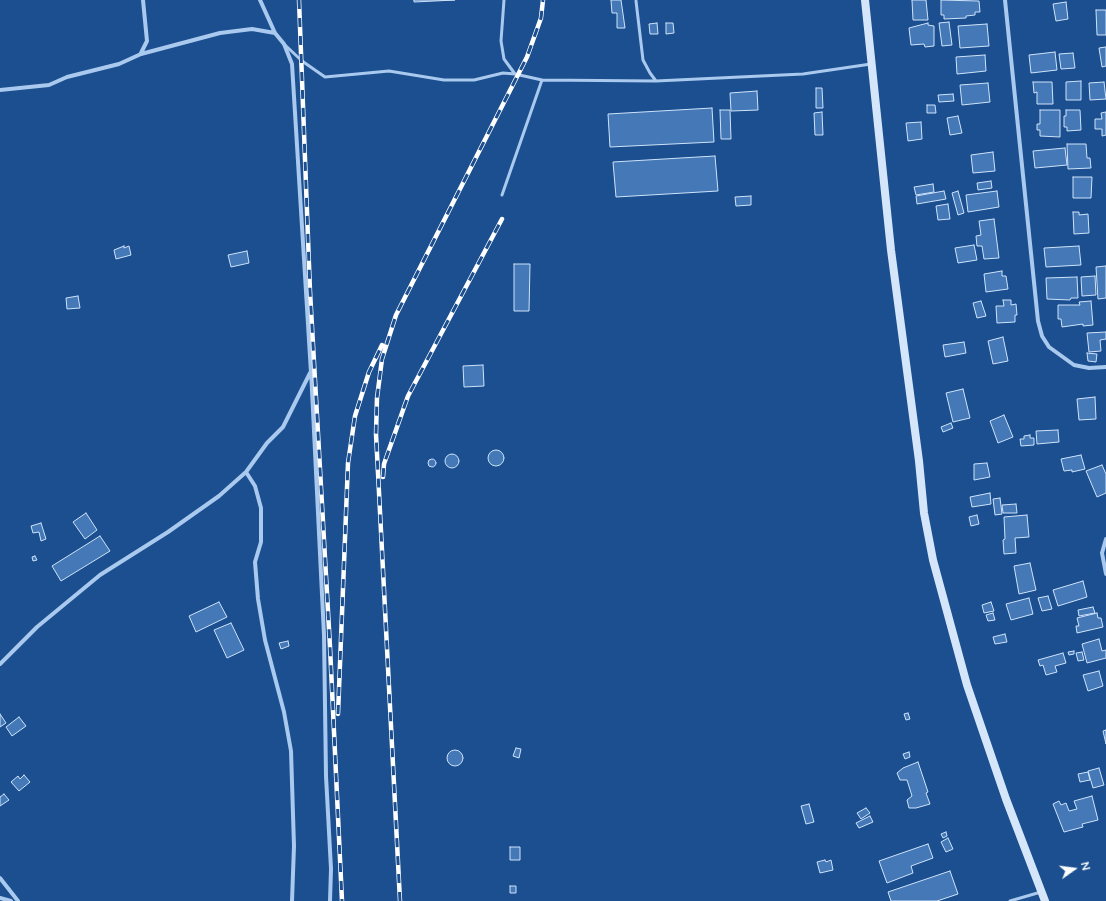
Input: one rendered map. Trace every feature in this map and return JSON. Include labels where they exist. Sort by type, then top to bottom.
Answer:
[{"type":"main road","points":[[866,0],[891,250],[919,462],[924,513],[933,560],[966,685],[1006,799],[1045,901]]},
{"type":"street","points":[[140,54],[147,41],[143,0]]},
{"type":"street","points":[[0,664],[37,627],[100,575],[168,532],[219,496],[246,472],[267,442],[283,427],[310,373],[292,64],[284,44],[275,33],[260,0]]},
{"type":"street","points":[[1005,0],[1038,320],[1042,336],[1048,347],[1074,365],[1089,368],[1106,367]]},
{"type":"street","points":[[0,90],[49,85],[67,77],[120,64],[140,54],[220,33],[252,29],[275,33]]},
{"type":"street","points":[[310,373],[311,370],[324,635],[326,776],[332,869],[330,901]]},
{"type":"street","points":[[246,472],[255,486],[261,508],[261,542],[255,562],[258,599],[265,640],[284,712],[291,751],[294,846],[292,901]]},
{"type":"street","points":[[1106,539],[1102,553],[1106,574]]},
{"type":"street","points":[[0,878],[18,901]]},
{"type":"street","points":[[0,898],[11,901]]},
{"type":"lane","points":[[504,0],[501,41],[504,59],[516,74]]},
{"type":"lane","points":[[636,2],[643,60],[656,81]]},
{"type":"lane","points":[[284,44],[302,61],[324,77],[389,71],[444,80],[474,80],[503,73],[516,74],[542,80],[656,81],[803,74],[873,64]]},
{"type":"lane","points":[[502,195],[542,80]]},
{"type":"lane","points":[[1010,901],[1041,892]]},
{"type":"building","points":[[414,0],[455,0],[414,2]]},
{"type":"building","points":[[611,0],[621,0],[625,28],[617,28],[617,13],[612,13]]},
{"type":"building","points":[[912,0],[926,0],[928,20],[913,20]]},
{"type":"building","points":[[941,0],[979,1],[980,12],[975,12],[975,15],[966,16],[966,18],[944,19],[944,15],[941,15]]},
{"type":"building","points":[[1066,2],[1068,19],[1056,21],[1053,4]]},
{"type":"building","points":[[1096,10],[1106,10],[1106,35],[1097,35]]},
{"type":"building","points":[[949,22],[952,45],[942,46],[939,23]]},
{"type":"building","points":[[657,23],[658,34],[650,34],[649,24]]},
{"type":"building","points":[[666,23],[673,23],[674,33],[666,34]]},
{"type":"building","points":[[928,23],[928,25],[934,26],[934,46],[925,47],[924,44],[911,45],[909,28]]},
{"type":"building","points":[[987,24],[989,46],[960,48],[958,26]]},
{"type":"building","points":[[1106,47],[1106,66],[1102,67],[1099,48]]},
{"type":"building","points":[[1055,52],[1057,70],[1031,73],[1029,55]]},
{"type":"building","points":[[1073,53],[1075,68],[1061,69],[1059,54]]},
{"type":"building","points":[[985,55],[986,71],[957,74],[956,57]]},
{"type":"building","points":[[1081,81],[1081,100],[1066,100],[1066,82]]},
{"type":"building","points":[[1033,82],[1052,82],[1053,104],[1037,104],[1037,92],[1034,93]]},
{"type":"building","points":[[1104,82],[1106,99],[1090,100],[1089,83]]},
{"type":"building","points":[[988,83],[990,102],[962,105],[960,85]]},
{"type":"building","points":[[816,88],[822,88],[823,108],[816,108]]},
{"type":"building","points":[[757,91],[758,110],[731,111],[730,93]]},
{"type":"building","points":[[953,94],[954,101],[939,102],[938,95]]},
{"type":"building","points":[[927,105],[935,105],[936,113],[927,113]]},
{"type":"building","points":[[712,108],[714,142],[610,147],[608,114]]},
{"type":"building","points":[[720,110],[730,110],[731,139],[721,139]]},
{"type":"building","points":[[1040,110],[1060,110],[1060,137],[1040,136],[1040,130],[1037,130],[1037,124],[1040,124]]},
{"type":"building","points":[[1066,110],[1080,110],[1081,130],[1067,131],[1067,127],[1064,127],[1064,116],[1066,116]]},
{"type":"building","points":[[822,112],[823,135],[815,135],[814,113]]},
{"type":"building","points":[[1106,112],[1106,135],[1102,136],[1102,129],[1095,129],[1095,119],[1102,119],[1101,113]]},
{"type":"building","points":[[958,116],[962,133],[950,135],[947,118]]},
{"type":"building","points":[[921,122],[922,139],[908,141],[906,123]]},
{"type":"building","points":[[1067,144],[1086,144],[1087,158],[1090,158],[1091,168],[1068,169]]},
{"type":"building","points":[[1065,148],[1067,165],[1035,168],[1033,151]]},
{"type":"building","points":[[993,152],[995,171],[973,173],[971,155]]},
{"type":"building","points":[[715,156],[718,191],[616,197],[613,162]]},
{"type":"building","points":[[1073,177],[1092,177],[1091,198],[1073,198]]},
{"type":"building","points":[[991,181],[992,188],[978,190],[977,183]]},
{"type":"building","points":[[933,184],[934,192],[916,195],[914,187]]},
{"type":"building","points":[[944,191],[946,199],[917,204],[916,196]]},
{"type":"building","points":[[958,191],[964,213],[958,215],[952,193]]},
{"type":"building","points":[[997,191],[999,207],[968,212],[966,195]]},
{"type":"building","points":[[751,196],[751,205],[736,206],[735,197]]},
{"type":"building","points":[[948,204],[950,219],[938,220],[936,206]]},
{"type":"building","points":[[1073,212],[1079,212],[1079,215],[1088,214],[1089,233],[1074,234]]},
{"type":"building","points":[[994,219],[999,258],[984,259],[982,246],[977,246],[976,236],[981,235],[979,221]]},
{"type":"building","points":[[974,245],[977,260],[958,263],[955,248]]},
{"type":"building","points":[[124,246],[124,248],[129,246],[131,255],[116,259],[114,250]]},
{"type":"building","points":[[1079,246],[1081,265],[1046,267],[1044,248]]},
{"type":"building","points":[[247,251],[249,263],[231,267],[228,255]]},
{"type":"building","points":[[514,264],[530,264],[529,311],[514,311]]},
{"type":"building","points":[[1106,266],[1106,298],[1098,299],[1096,267]]},
{"type":"building","points":[[1002,271],[1002,276],[1006,276],[1008,289],[986,292],[984,274]]},
{"type":"building","points":[[1095,276],[1096,295],[1082,296],[1081,277]]},
{"type":"building","points":[[1077,277],[1078,298],[1071,298],[1070,300],[1047,299],[1046,278]]},
{"type":"building","points":[[78,296],[80,308],[67,309],[66,298]]},
{"type":"building","points":[[1003,300],[1011,300],[1011,305],[1016,304],[1017,315],[1015,315],[1015,322],[997,323],[996,306],[1004,306]]},
{"type":"building","points":[[981,301],[986,316],[977,318],[973,303]]},
{"type":"building","points":[[1091,301],[1093,325],[1083,326],[1083,324],[1062,327],[1061,319],[1058,319],[1058,305],[1080,305],[1079,302]]},
{"type":"building","points":[[1106,332],[1106,339],[1100,340],[1101,351],[1089,352],[1087,333]]},
{"type":"building","points":[[1003,337],[1008,361],[993,364],[988,341]]},
{"type":"building","points":[[964,342],[966,353],[945,357],[943,345]]},
{"type":"building","points":[[1087,353],[1097,354],[1096,362],[1088,361]]},
{"type":"building","points":[[483,365],[484,386],[464,387],[463,366]]},
{"type":"building","points":[[963,389],[970,418],[953,422],[946,393]]},
{"type":"building","points":[[1095,397],[1096,419],[1079,420],[1077,399]]},
{"type":"building","points":[[1004,415],[1013,437],[998,443],[990,421]]},
{"type":"building","points":[[951,423],[953,428],[943,432],[941,427]]},
{"type":"building","points":[[1058,430],[1059,442],[1037,444],[1036,431]]},
{"type":"building","points":[[1030,435],[1030,438],[1034,438],[1034,445],[1021,446],[1020,439],[1024,439],[1024,436]]},
{"type":"building","points":[[493,450],[499,450],[504,455],[502,464],[499,466],[493,466],[488,461],[488,455]]},
{"type":"building","points":[[449,454],[455,454],[459,458],[459,464],[455,468],[449,468],[445,464],[445,458]]},
{"type":"building","points":[[1081,455],[1085,469],[1072,472],[1072,470],[1064,471],[1061,459]]},
{"type":"building","points":[[430,459],[434,459],[436,463],[434,467],[430,467],[428,465],[428,461]]},
{"type":"building","points":[[987,463],[990,477],[974,480],[974,464]]},
{"type":"building","points":[[1102,465],[1106,474],[1106,493],[1097,497],[1086,471]]},
{"type":"building","points":[[990,493],[991,504],[972,507],[970,497]]},
{"type":"building","points":[[1000,498],[1002,514],[995,515],[993,499]]},
{"type":"building","points":[[1016,504],[1017,513],[1003,513],[1002,505]]},
{"type":"building","points":[[86,513],[97,530],[85,539],[73,522]]},
{"type":"building","points":[[977,515],[979,524],[971,526],[969,517]]},
{"type":"building","points":[[1027,515],[1029,537],[1015,538],[1016,553],[1004,554],[1004,517]]},
{"type":"building","points":[[41,523],[46,539],[41,541],[39,532],[33,533],[31,526]]},
{"type":"building","points":[[100,536],[110,551],[61,581],[52,566]]},
{"type":"building","points":[[35,556],[37,560],[33,561],[32,557]]},
{"type":"building","points":[[1030,563],[1036,590],[1019,594],[1014,566]]},
{"type":"building","points":[[1083,581],[1087,597],[1058,606],[1053,590]]},
{"type":"building","points":[[1048,596],[1052,609],[1042,611],[1038,598]]},
{"type":"building","points":[[1029,598],[1033,614],[1011,620],[1006,604]]},
{"type":"building","points":[[219,602],[227,617],[196,632],[189,616]]},
{"type":"building","points":[[991,602],[994,611],[984,613],[982,605]]},
{"type":"building","points":[[1093,607],[1095,613],[1079,616],[1078,610]]},
{"type":"building","points":[[993,613],[995,620],[988,621],[986,615]]},
{"type":"building","points":[[1097,613],[1098,618],[1101,618],[1103,627],[1077,633],[1076,626],[1079,626],[1077,618]]},
{"type":"building","points":[[231,623],[244,650],[227,658],[214,630]]},
{"type":"building","points":[[1005,634],[1007,642],[995,644],[993,637]]},
{"type":"building","points":[[1099,639],[1102,651],[1106,650],[1106,658],[1087,663],[1082,644]]},
{"type":"building","points":[[288,641],[289,646],[281,649],[279,643]]},
{"type":"building","points":[[1074,651],[1074,654],[1069,655],[1068,652]]},
{"type":"building","points":[[1082,652],[1084,660],[1078,661],[1076,653]]},
{"type":"building","points":[[1063,653],[1066,663],[1055,666],[1057,672],[1046,675],[1043,665],[1040,666],[1038,660]]},
{"type":"building","points":[[1099,671],[1103,686],[1088,691],[1083,675]]},
{"type":"building","points":[[908,713],[910,719],[906,720],[904,714]]},
{"type":"building","points":[[0,714],[6,723],[0,727]]},
{"type":"building","points":[[19,717],[26,726],[12,736],[6,727]]},
{"type":"building","points":[[1106,730],[1106,744],[1103,731]]},
{"type":"building","points":[[516,748],[521,749],[519,758],[513,756]]},
{"type":"building","points":[[452,750],[458,750],[463,755],[461,764],[458,766],[452,766],[447,761],[447,755]]},
{"type":"building","points":[[909,752],[910,757],[905,759],[903,754]]},
{"type":"building","points":[[918,762],[928,792],[926,793],[930,804],[916,808],[909,808],[907,800],[912,796],[907,780],[900,780],[897,773],[903,768]]},
{"type":"building","points":[[1099,768],[1104,785],[1093,788],[1088,771]]},
{"type":"building","points":[[1088,772],[1090,780],[1080,782],[1078,774]]},
{"type":"building","points":[[24,775],[30,782],[19,791],[11,782],[18,776],[20,779]]},
{"type":"building","points":[[4,794],[9,800],[0,806],[0,797]]},
{"type":"building","points":[[1092,796],[1098,820],[1082,824],[1083,827],[1064,832],[1053,804],[1059,801],[1061,805],[1066,803],[1069,811],[1077,809],[1074,801]]},
{"type":"building","points":[[809,804],[814,822],[806,824],[801,806]]},
{"type":"building","points":[[866,808],[870,813],[861,819],[857,813]]},
{"type":"building","points":[[870,816],[873,822],[859,828],[856,823]]},
{"type":"building","points":[[946,832],[947,836],[943,838],[941,834]]},
{"type":"building","points":[[948,838],[953,849],[946,852],[941,842]]},
{"type":"building","points":[[928,844],[933,858],[911,866],[913,873],[887,883],[879,861]]},
{"type":"building","points":[[510,847],[520,847],[520,860],[510,860]]},
{"type":"building","points":[[825,860],[826,862],[831,860],[833,870],[820,873],[817,862]]},
{"type":"building","points":[[950,871],[958,894],[937,901],[891,901],[888,892]]},
{"type":"building","points":[[510,886],[516,886],[516,893],[510,893]]},
{"type":"railway","points":[[299,0],[310,291],[330,647],[342,901]]},
{"type":"railway","points":[[400,901],[376,434],[377,398],[382,359],[396,315],[527,57],[541,18],[543,0]]},
{"type":"railway","points":[[383,477],[384,464],[408,396],[502,219]]},
{"type":"railway","points":[[338,714],[348,463],[355,416],[369,372],[382,345]]}]
